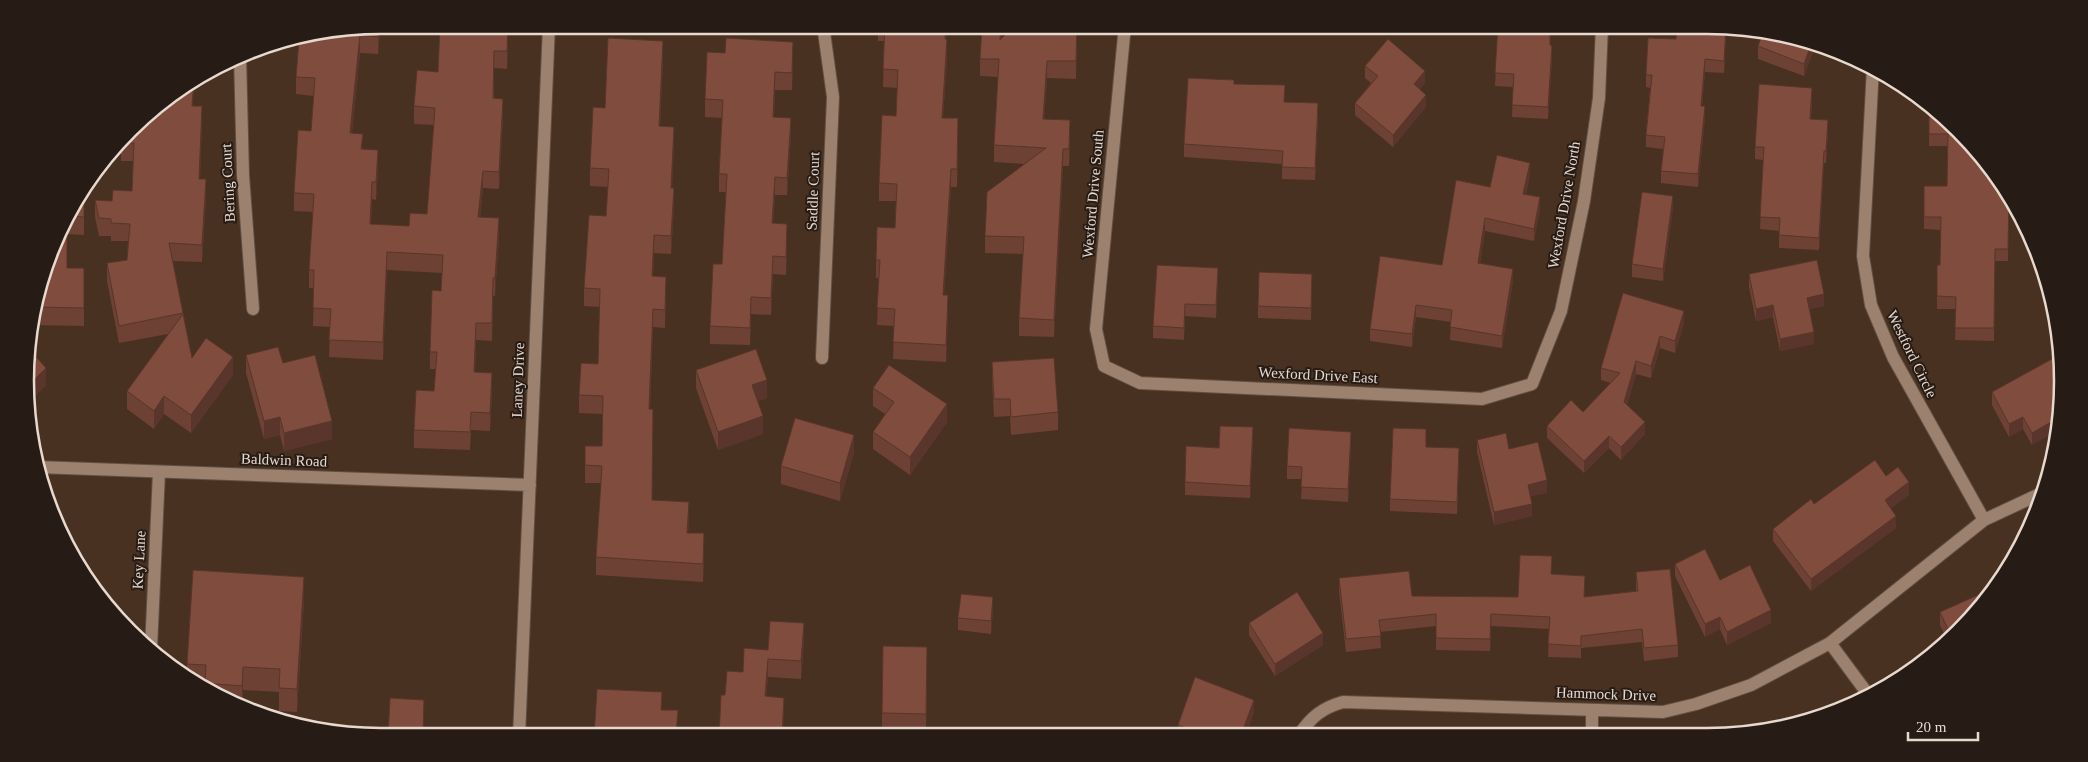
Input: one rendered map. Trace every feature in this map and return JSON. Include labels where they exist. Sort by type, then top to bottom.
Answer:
[{"type":"street","name":"Laney Drive","points":[[519,728],[549,34]]},
{"type":"street","name":"Saddle Court","points":[[822,358],[834,97],[824,34]]},
{"type":"street","name":"Wexford Drive South","points":[[1104,366],[1096,329],[1124,34]]},
{"type":"street","name":"Wexford Drive North","points":[[1532,384],[1561,311],[1584,201],[1599,98],[1602,34]]},
{"type":"street","name":"Bering Court","points":[[240,64],[243,175],[253,309]]},
{"type":"street","name":"Westford Circle","points":[[1873,76],[1863,256],[1871,305],[1893,358],[1984,520]]},
{"type":"street","name":"Wexford Drive East","points":[[1104,366],[1140,383],[1482,399],[1532,384]]},
{"type":"street","name":"Baldwin Road","points":[[45,467],[530,485]]},
{"type":"street","name":"Key Lane","points":[[151,641],[159,472]]},
{"type":"street","name":"Hammock Drive","points":[[1305,728],[1327,706],[1343,702],[1663,712],[1696,704],[1751,685],[1830,643],[1984,520],[2035,496]]},
{"type":"street","points":[[1830,643],[1865,690]]},
{"type":"street","points":[[1592,710],[1592,728]]},
{"type":"building","points":[[358,34],[378,34],[378,37],[360,35],[350,133],[363,134],[361,149],[378,150],[376,182],[372,182],[370,224],[409,226],[410,213],[427,214],[435,108],[414,106],[417,70],[438,72],[440,34],[508,34],[507,51],[494,51],[493,98],[503,99],[499,172],[483,171],[478,217],[499,218],[495,278],[493,278],[492,323],[476,323],[474,372],[492,373],[490,413],[471,412],[470,432],[414,430],[416,390],[434,391],[437,352],[430,352],[432,290],[441,291],[443,255],[387,252],[383,342],[329,340],[331,309],[313,308],[314,270],[309,270],[314,194],[294,193],[298,130],[311,131],[315,78],[296,77],[299,44]]},
{"type":"building","points":[[885,34],[945,34],[945,39],[947,39],[942,118],[958,118],[957,169],[951,169],[943,295],[948,295],[946,345],[893,342],[895,309],[877,308],[880,260],[876,260],[877,227],[895,228],[897,184],[879,183],[882,115],[896,116],[898,70],[883,69]]},
{"type":"building","points":[[981,34],[1000,34],[1000,40],[1006,34],[1077,34],[1076,61],[1047,61],[1043,119],[1070,120],[1069,149],[1063,149],[1054,320],[1019,318],[1024,237],[985,236],[987,192],[1046,148],[994,145],[999,59],[980,59]]},
{"type":"building","points":[[1497,34],[1550,34],[1550,45],[1552,46],[1548,107],[1512,105],[1514,74],[1495,73]]},
{"type":"building","points":[[1676,34],[1726,34],[1724,61],[1705,59],[1701,106],[1705,106],[1698,174],[1661,171],[1665,137],[1646,135],[1652,75],[1646,75],[1648,38],[1676,39]]},
{"type":"building","points":[[608,38],[663,41],[659,126],[674,127],[671,188],[674,188],[671,236],[654,235],[652,276],[666,277],[665,310],[653,309],[649,409],[653,409],[652,500],[689,502],[687,533],[704,533],[703,564],[596,557],[602,466],[585,465],[585,446],[602,446],[603,396],[579,395],[581,363],[598,364],[600,289],[584,288],[589,215],[606,216],[609,169],[590,168],[593,107],[605,108]]},
{"type":"building","points":[[726,38],[793,42],[792,73],[775,72],[773,117],[791,118],[787,178],[775,177],[772,223],[787,224],[786,257],[773,256],[771,298],[751,297],[750,328],[710,326],[713,264],[722,264],[727,174],[719,174],[723,100],[705,99],[707,52],[725,53]]},
{"type":"building","points":[[1761,38],[1809,49],[1804,64],[1758,46]]},
{"type":"building","points":[[1388,39],[1425,71],[1414,84],[1426,95],[1393,135],[1355,103],[1378,76],[1365,66]]},
{"type":"building","points":[[1188,78],[1234,80],[1234,84],[1285,85],[1284,102],[1318,103],[1315,168],[1282,167],[1283,151],[1184,144]]},
{"type":"building","points":[[1759,84],[1812,88],[1810,119],[1828,120],[1826,151],[1824,151],[1819,238],[1779,235],[1780,218],[1760,217],[1764,147],[1755,147]]},
{"type":"building","points":[[193,89],[192,106],[202,106],[199,179],[206,179],[202,245],[169,243],[183,313],[119,326],[107,263],[127,260],[130,224],[111,223],[111,219],[99,218],[95,200],[112,201],[113,190],[132,191],[134,143],[128,143],[152,120]]},
{"type":"building","points":[[1929,115],[1953,135],[1968,152],[1996,188],[2009,208],[2008,249],[1995,249],[1994,328],[1955,328],[1956,297],[1937,296],[1937,265],[1940,265],[1941,217],[1924,217],[1924,186],[1947,186],[1948,134],[1929,134]]},
{"type":"building","points":[[1497,155],[1530,163],[1523,194],[1540,197],[1534,229],[1485,218],[1478,263],[1513,269],[1502,336],[1450,327],[1452,310],[1416,305],[1412,334],[1370,329],[1380,256],[1442,265],[1456,180],[1490,187]]},
{"type":"building","points":[[1642,192],[1673,196],[1663,269],[1632,264]]},
{"type":"building","points":[[84,201],[84,217],[75,216]]},
{"type":"building","points":[[67,233],[67,268],[84,268],[84,308],[42,307],[52,269]]},
{"type":"building","points":[[1817,260],[1824,294],[1807,298],[1814,332],[1780,339],[1773,305],[1756,309],[1749,274]]},
{"type":"building","points":[[1157,265],[1218,268],[1216,305],[1185,304],[1184,328],[1153,326]]},
{"type":"building","points":[[1259,272],[1312,274],[1311,308],[1258,306]]},
{"type":"building","points":[[1623,293],[1684,311],[1675,341],[1660,336],[1651,366],[1636,361],[1624,402],[1645,422],[1621,447],[1609,436],[1584,461],[1547,426],[1571,400],[1583,412],[1620,373],[1601,368]]},
{"type":"building","points":[[183,314],[192,358],[206,338],[233,357],[191,415],[164,396],[154,411],[127,391]]},
{"type":"building","points":[[278,347],[283,363],[315,355],[332,421],[284,433],[280,417],[264,421],[246,355]]},
{"type":"building","points":[[756,349],[767,380],[752,385],[763,416],[718,432],[696,370]]},
{"type":"building","points":[[34,355],[46,368],[34,380]]},
{"type":"building","points":[[1054,358],[1058,412],[1011,417],[1010,399],[994,399],[992,362]]},
{"type":"building","points":[[2054,358],[2054,404],[2052,422],[2032,433],[2023,417],[2009,424],[1992,392]]},
{"type":"building","points":[[889,365],[947,404],[910,457],[873,432],[894,402],[873,388]]},
{"type":"building","points":[[795,418],[854,435],[840,483],[781,466]]},
{"type":"building","points":[[1220,426],[1253,427],[1250,486],[1185,482],[1186,446],[1219,448]]},
{"type":"building","points":[[1289,428],[1351,432],[1348,489],[1301,487],[1302,467],[1287,466]]},
{"type":"building","points":[[1393,428],[1426,429],[1426,447],[1459,448],[1457,502],[1390,499]]},
{"type":"building","points":[[1506,433],[1509,449],[1538,442],[1547,480],[1528,485],[1532,504],[1494,512],[1477,440]]},
{"type":"building","points":[[1875,460],[1886,476],[1898,467],[1909,482],[1885,500],[1896,516],[1811,579],[1773,529],[1811,499],[1814,504]]},
{"type":"building","points":[[1705,549],[1720,580],[1750,565],[1771,610],[1727,632],[1720,617],[1705,624],[1675,564]]},
{"type":"building","points":[[1520,555],[1552,556],[1551,574],[1585,576],[1584,597],[1638,591],[1636,572],[1670,569],[1678,645],[1644,648],[1642,629],[1581,636],[1581,646],[1548,644],[1550,617],[1491,614],[1490,639],[1436,638],[1436,614],[1379,620],[1381,636],[1346,639],[1339,578],[1409,571],[1412,596],[1518,597]]},
{"type":"building","points":[[193,570],[304,577],[297,689],[279,688],[280,669],[243,667],[242,686],[210,683],[205,681],[206,665],[187,664]]},
{"type":"building","points":[[1297,592],[1323,633],[1275,664],[1249,623]]},
{"type":"building","points":[[961,594],[993,597],[991,621],[958,618]]},
{"type":"building","points":[[1981,594],[1949,631],[1940,612]]},
{"type":"building","points":[[770,621],[804,623],[801,661],[768,659],[765,696],[784,698],[782,728],[719,728],[721,695],[725,695],[727,671],[743,672],[744,648],[768,650]]},
{"type":"building","points":[[883,646],[927,647],[926,714],[882,713]]},
{"type":"building","points":[[1195,677],[1254,700],[1244,728],[1186,728],[1178,725]]},
{"type":"building","points":[[597,689],[662,692],[661,710],[678,710],[677,728],[595,728]]},
{"type":"building","points":[[390,698],[424,700],[423,728],[388,728]]}]
